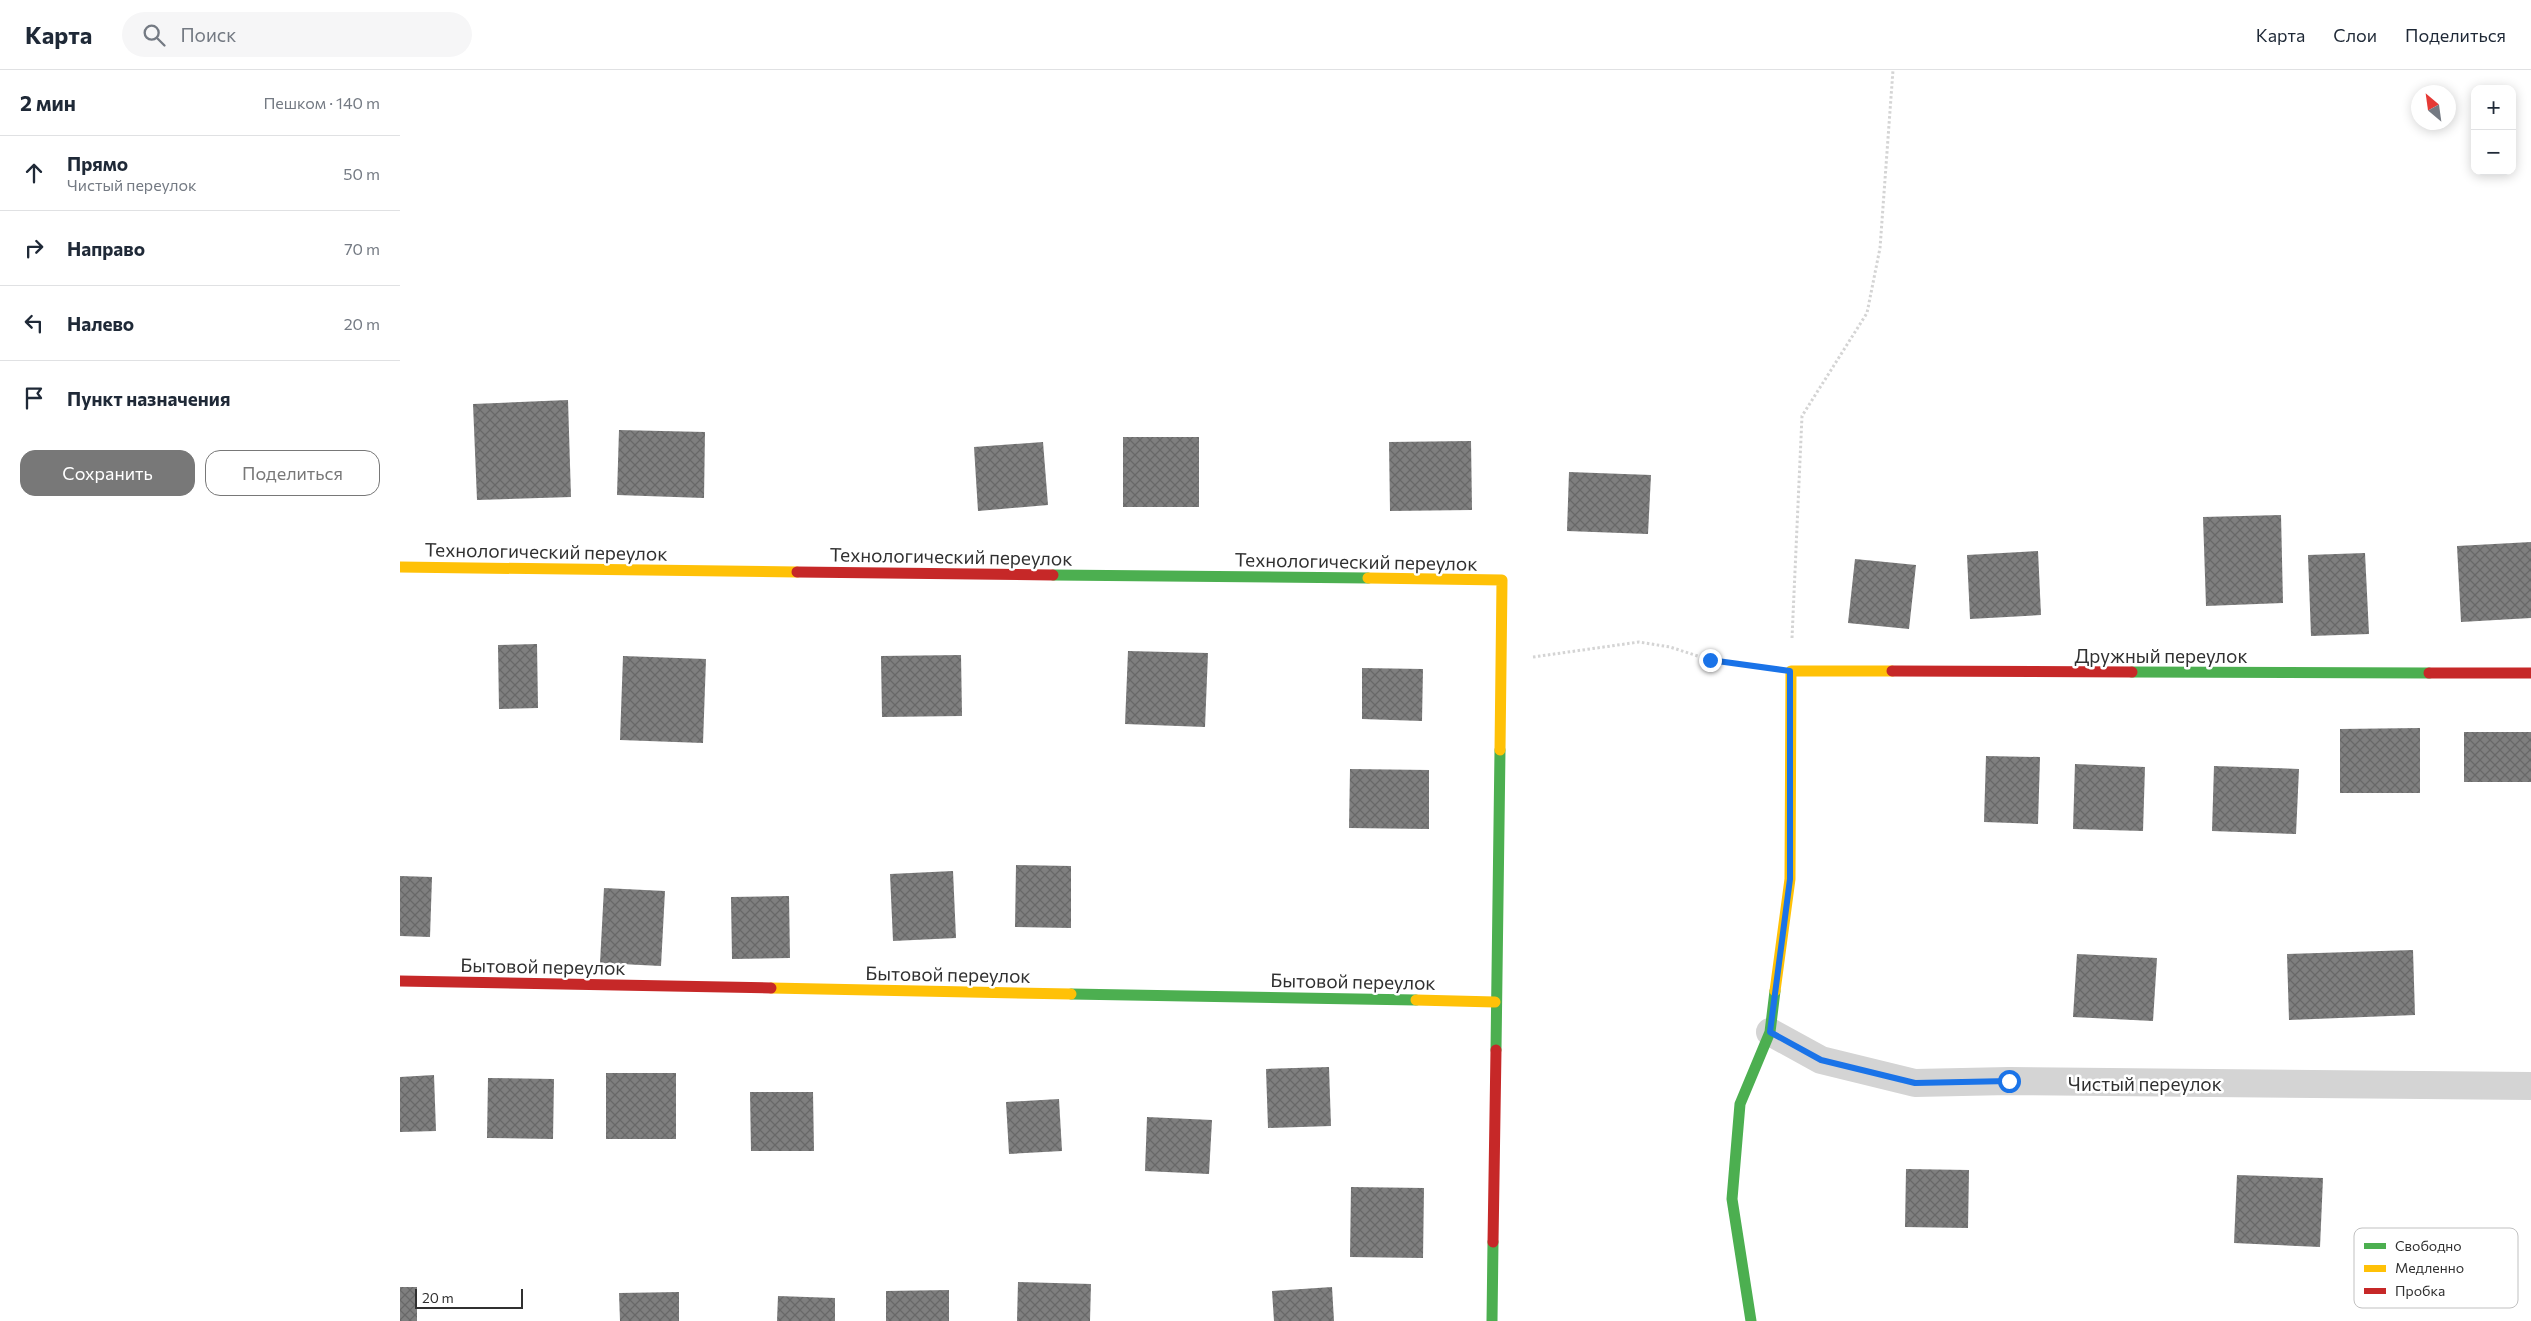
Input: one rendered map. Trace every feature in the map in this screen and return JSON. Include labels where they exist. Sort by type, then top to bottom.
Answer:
[{"type":"street","name":"Технологический переулок","points":[[400,567],[1502,580],[1500,659]]},
{"type":"street","points":[[1492,1321],[1500,659]]},
{"type":"street","name":"Дружный переулок","points":[[1790,671],[2531,673]]},
{"type":"street","points":[[1751,1321],[1732,1199],[1740,1104],[1770,1032],[1790,879],[1790,671]]},
{"type":"street","name":"Бытовой переулок","points":[[400,981],[1495,1002]]},
{"type":"street","name":"Чистый переулок","points":[[1770,1032],[1821,1060],[1915,1083],[2009,1081],[2531,1086]]},
{"type":"path","points":[[1500,659],[1532,657],[1639,642],[1670,647],[1710,660],[1790,671],[1802,416],[1867,313],[1880,248],[1893,70]]},
{"type":"building","points":[[568,400],[571,497],[477,500],[473,404]]},
{"type":"building","points":[[619,430],[705,432],[704,498],[617,495]]},
{"type":"building","points":[[1123,437],[1199,437],[1199,507],[1123,507]]},
{"type":"building","points":[[1471,441],[1472,510],[1390,511],[1389,442]]},
{"type":"building","points":[[1043,442],[1048,505],[978,511],[974,447]]},
{"type":"building","points":[[1569,472],[1651,475],[1648,534],[1567,531]]},
{"type":"building","points":[[2281,515],[2283,603],[2206,606],[2203,517]]},
{"type":"building","points":[[2531,542],[2531,618],[2461,622],[2457,546]]},
{"type":"building","points":[[2038,551],[2041,615],[1970,619],[1967,555]]},
{"type":"building","points":[[2365,553],[2369,634],[2311,636],[2308,555]]},
{"type":"building","points":[[1855,559],[1916,565],[1909,629],[1848,623]]},
{"type":"building","points":[[537,644],[538,708],[499,709],[498,645]]},
{"type":"building","points":[[1128,651],[1208,653],[1205,727],[1125,724]]},
{"type":"building","points":[[961,655],[962,716],[882,717],[881,656]]},
{"type":"building","points":[[623,656],[706,659],[703,743],[620,740]]},
{"type":"building","points":[[1362,668],[1423,669],[1422,721],[1362,719]]},
{"type":"building","points":[[2420,728],[2420,793],[2340,793],[2340,729]]},
{"type":"building","points":[[2464,732],[2531,732],[2531,782],[2464,782]]},
{"type":"building","points":[[1986,756],[2040,757],[2038,824],[1984,822]]},
{"type":"building","points":[[2075,764],[2145,767],[2143,831],[2073,829]]},
{"type":"building","points":[[2214,766],[2299,769],[2296,834],[2212,831]]},
{"type":"building","points":[[1350,769],[1429,770],[1429,829],[1349,828]]},
{"type":"building","points":[[1016,865],[1071,866],[1071,928],[1015,927]]},
{"type":"building","points":[[953,871],[956,938],[893,941],[890,874]]},
{"type":"building","points":[[400,876],[432,877],[430,937],[400,936]]},
{"type":"building","points":[[604,888],[665,891],[661,966],[600,963]]},
{"type":"building","points":[[789,896],[790,958],[732,959],[731,897]]},
{"type":"building","points":[[2413,950],[2415,1015],[2289,1020],[2287,954]]},
{"type":"building","points":[[2077,954],[2157,958],[2153,1021],[2073,1017]]},
{"type":"building","points":[[1329,1067],[1331,1126],[1268,1128],[1266,1069]]},
{"type":"building","points":[[606,1073],[676,1073],[676,1139],[606,1139]]},
{"type":"building","points":[[434,1075],[436,1131],[400,1132],[400,1077]]},
{"type":"building","points":[[488,1078],[554,1079],[553,1139],[487,1138]]},
{"type":"building","points":[[750,1092],[813,1092],[814,1151],[751,1151]]},
{"type":"building","points":[[1059,1099],[1062,1151],[1009,1154],[1006,1102]]},
{"type":"building","points":[[1147,1117],[1212,1120],[1209,1174],[1145,1171]]},
{"type":"building","points":[[1906,1169],[1969,1170],[1968,1228],[1905,1227]]},
{"type":"building","points":[[2237,1175],[2323,1178],[2320,1247],[2234,1243]]},
{"type":"building","points":[[1351,1187],[1424,1188],[1423,1258],[1350,1257]]},
{"type":"building","points":[[1018,1282],[1091,1284],[1090,1321],[1017,1321]]},
{"type":"building","points":[[400,1287],[417,1287],[417,1321],[400,1321]]},
{"type":"building","points":[[1332,1287],[1334,1321],[1274,1321],[1272,1291]]},
{"type":"building","points":[[949,1290],[949,1321],[886,1321],[886,1291]]},
{"type":"building","points":[[679,1292],[679,1321],[620,1321],[619,1293]]},
{"type":"building","points":[[778,1296],[835,1298],[835,1321],[777,1321]]},
{"type":"traffic: fast","points":[[1053,575],[1368,578]]},
{"type":"traffic: fast","points":[[2132,672],[2429,673]]},
{"type":"traffic: fast","points":[[1496,1050],[1500,750]]},
{"type":"traffic: fast","points":[[1751,1321],[1732,1199],[1740,1104],[1770,1032],[1775,991]]},
{"type":"traffic: fast","points":[[1071,994],[1416,1000]]},
{"type":"traffic: fast","points":[[1492,1321],[1493,1242]]},
{"type":"traffic: slow","points":[[400,567],[797,572]]},
{"type":"traffic: slow","points":[[1368,578],[1502,580],[1500,750]]},
{"type":"traffic: slow","points":[[1775,991],[1790,879],[1791,671],[1892,671]]},
{"type":"traffic: slow","points":[[771,988],[1071,994]]},
{"type":"traffic: slow","points":[[1416,1000],[1495,1002]]},
{"type":"traffic: jam","points":[[797,572],[1053,575]]},
{"type":"traffic: jam","points":[[1892,671],[2132,672]]},
{"type":"traffic: jam","points":[[2429,673],[2531,673]]},
{"type":"traffic: jam","points":[[400,981],[771,988]]},
{"type":"traffic: jam","points":[[1493,1242],[1496,1050]]},
{"type":"route","points":[[1710,660],[1790,671],[1790,879],[1770,1032],[1821,1060],[1915,1083],[2009,1081]]}]
